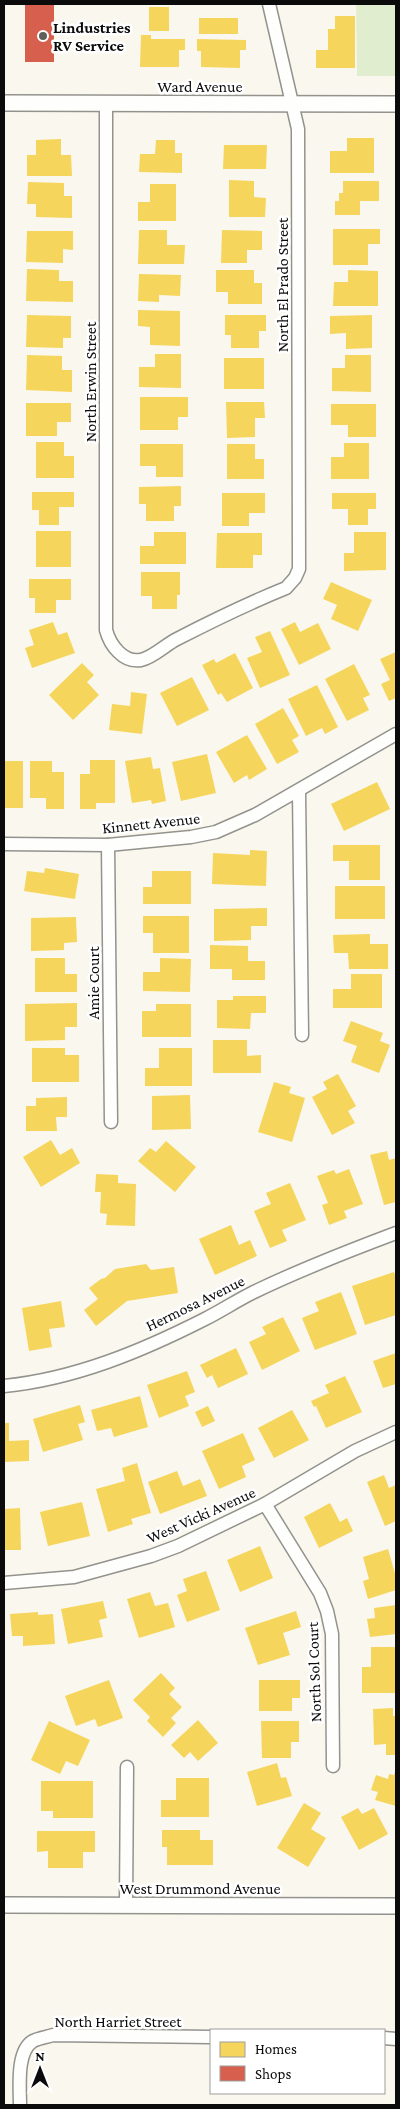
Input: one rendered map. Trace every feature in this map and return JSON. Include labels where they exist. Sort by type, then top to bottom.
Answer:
[{"type":"street","name":"North El Prado Street","points":[[269,4],[298,129],[299,569]]},
{"type":"street","name":"Ward Avenue","points":[[4,103],[396,104]]},
{"type":"street","name":"North Erwin Street","points":[[106,103],[106,630],[108,640],[122,656],[139,660],[148,658],[175,640],[286,588],[295,578],[299,569]]},
{"type":"street","name":"Kinnett Avenue","points":[[4,844],[108,845],[191,837],[216,832],[256,815],[299,792],[396,734]]},
{"type":"street","points":[[299,792],[302,1035]]},
{"type":"street","name":"Amie Court","points":[[108,845],[110,1122]]},
{"type":"street","name":"Hermosa Avenue","points":[[4,1386],[40,1381],[84,1371],[119,1358],[206,1319],[252,1293],[278,1281],[396,1233]]},
{"type":"street","name":"West Vicki Avenue","points":[[4,1583],[74,1577],[151,1556],[178,1546],[265,1504],[355,1450],[396,1432]]},
{"type":"street","name":"North Sol Court","points":[[265,1504],[320,1593],[327,1612],[332,1634],[333,1766]]},
{"type":"street","points":[[126,1905],[127,1767]]},
{"type":"street","name":"West Drummond Avenue","points":[[4,1905],[396,1906]]},
{"type":"street","name":"North Harriet Street","points":[[20,2105],[19,2076],[22,2055],[32,2041],[53,2035],[210,2037]]},
{"type":"green space","points":[[356,4],[396,4],[396,76],[357,76]]},
{"type":"building: Homes","points":[[149,7],[169,7],[169,31],[149,31]]},
{"type":"building: Homes","points":[[335,16],[355,16],[355,68],[316,68],[316,50],[328,50],[328,29],[335,29]]},
{"type":"building: Homes","points":[[199,18],[238,18],[238,34],[199,34]]},
{"type":"building: Homes","points":[[141,35],[151,35],[151,39],[185,39],[185,50],[179,50],[179,67],[140,67]]},
{"type":"building: Homes","points":[[197,39],[246,40],[246,50],[240,50],[240,68],[201,67],[201,51],[197,51]]},
{"type":"building: Homes","points":[[347,138],[374,138],[374,173],[330,173],[330,151],[347,151]]},
{"type":"building: Homes","points":[[61,139],[61,155],[71,155],[72,176],[27,176],[27,155],[36,155],[36,140]]},
{"type":"building: Homes","points":[[156,140],[175,140],[175,153],[182,153],[182,173],[139,172],[140,154],[155,154]]},
{"type":"building: Homes","points":[[224,145],[267,145],[266,169],[223,169]]},
{"type":"building: Homes","points":[[229,180],[254,181],[254,197],[266,198],[265,217],[229,217]]},
{"type":"building: Homes","points":[[343,181],[379,181],[379,201],[360,201],[360,215],[335,215],[335,201],[339,201],[339,193],[343,193]]},
{"type":"building: Homes","points":[[28,182],[64,183],[64,196],[72,196],[72,218],[36,217],[36,204],[27,204]]},
{"type":"building: Homes","points":[[150,184],[176,184],[176,221],[138,221],[138,202],[150,202]]},
{"type":"building: Homes","points":[[333,229],[380,229],[380,244],[368,244],[368,265],[333,265]]},
{"type":"building: Homes","points":[[139,230],[167,230],[167,245],[185,245],[184,264],[138,264]]},
{"type":"building: Homes","points":[[222,230],[262,231],[262,250],[247,250],[247,263],[221,263]]},
{"type":"building: Homes","points":[[27,231],[73,231],[73,250],[63,249],[63,263],[26,262]]},
{"type":"building: Homes","points":[[27,269],[59,270],[59,281],[73,281],[73,302],[26,301]]},
{"type":"building: Homes","points":[[216,270],[254,270],[254,283],[262,283],[262,304],[228,304],[228,292],[216,292]]},
{"type":"building: Homes","points":[[348,270],[378,271],[378,306],[333,306],[334,282],[348,282]]},
{"type":"building: Homes","points":[[139,274],[181,275],[180,296],[159,295],[159,302],[138,301]]},
{"type":"building: Homes","points":[[138,310],[180,311],[180,346],[150,345],[150,327],[138,326]]},
{"type":"building: Homes","points":[[27,315],[71,316],[71,338],[63,338],[63,348],[26,347]]},
{"type":"building: Homes","points":[[225,315],[266,315],[266,331],[259,331],[259,348],[231,348],[231,335],[225,335]]},
{"type":"building: Homes","points":[[372,315],[372,348],[346,349],[346,333],[330,334],[330,316]]},
{"type":"building: Homes","points":[[155,354],[181,354],[181,388],[139,387],[139,367],[155,367]]},
{"type":"building: Homes","points":[[27,355],[62,356],[62,370],[72,370],[72,392],[26,390]]},
{"type":"building: Homes","points":[[345,355],[371,355],[371,392],[332,391],[332,368],[345,368]]},
{"type":"building: Homes","points":[[224,358],[264,358],[264,389],[224,389]]},
{"type":"building: Homes","points":[[140,397],[188,397],[188,417],[178,417],[178,430],[140,430]]},
{"type":"building: Homes","points":[[226,402],[264,402],[265,418],[255,418],[255,437],[227,438]]},
{"type":"building: Homes","points":[[26,403],[71,403],[71,422],[57,422],[57,436],[26,436]]},
{"type":"building: Homes","points":[[331,404],[376,404],[376,437],[348,437],[348,425],[331,425]]},
{"type":"building: Homes","points":[[36,442],[64,442],[64,456],[74,456],[74,478],[36,478]]},
{"type":"building: Homes","points":[[344,443],[369,443],[369,479],[331,479],[331,457],[344,457]]},
{"type":"building: Homes","points":[[140,444],[183,444],[183,477],[156,477],[156,466],[140,466]]},
{"type":"building: Homes","points":[[227,444],[255,444],[255,459],[264,459],[264,479],[227,479]]},
{"type":"building: Homes","points":[[181,486],[181,506],[174,506],[174,521],[146,521],[146,504],[139,504],[139,487]]},
{"type":"building: Homes","points":[[32,492],[74,492],[74,507],[59,507],[59,525],[39,525],[39,510],[32,510]]},
{"type":"building: Homes","points":[[222,493],[265,493],[265,513],[249,513],[249,526],[222,526]]},
{"type":"building: Homes","points":[[332,493],[376,493],[376,509],[368,509],[368,525],[348,525],[348,509],[332,509]]},
{"type":"building: Homes","points":[[36,531],[71,531],[71,567],[36,567]]},
{"type":"building: Homes","points":[[154,532],[186,532],[186,564],[140,564],[140,546],[154,546]]},
{"type":"building: Homes","points":[[354,532],[386,532],[386,570],[344,571],[344,553],[354,553]]},
{"type":"building: Homes","points":[[217,533],[262,533],[262,555],[253,555],[253,568],[216,568]]},
{"type":"building: Homes","points":[[141,572],[180,572],[180,595],[177,595],[177,609],[152,609],[152,596],[141,596]]},
{"type":"building: Homes","points":[[29,579],[71,579],[71,600],[56,600],[56,613],[35,613],[35,598],[29,598]]},
{"type":"building: Homes","points":[[331,582],[372,600],[358,631],[331,619],[337,605],[323,599]]},
{"type":"building: Homes","points":[[53,622],[58,635],[67,632],[75,653],[32,668],[25,648],[34,645],[29,630]]},
{"type":"building: Homes","points":[[295,622],[300,632],[318,623],[331,649],[299,665],[281,629]]},
{"type":"building: Homes","points":[[270,631],[290,675],[260,688],[247,658],[262,652],[255,637]]},
{"type":"building: Homes","points":[[396,652],[396,698],[389,701],[381,684],[390,680],[380,659]]},
{"type":"building: Homes","points":[[235,653],[253,688],[227,702],[221,693],[218,695],[202,665],[214,659],[216,663]]},
{"type":"building: Homes","points":[[82,663],[94,675],[87,682],[99,695],[73,720],[49,695]]},
{"type":"building: Homes","points":[[354,664],[370,695],[363,698],[369,710],[347,721],[325,679]]},
{"type":"building: Homes","points":[[192,677],[209,710],[177,726],[160,693]]},
{"type":"building: Homes","points":[[317,685],[338,727],[325,734],[322,728],[306,736],[288,699]]},
{"type":"building: Homes","points":[[131,692],[147,694],[142,734],[109,730],[112,704],[130,706]]},
{"type":"building: Homes","points":[[283,708],[299,736],[292,740],[299,752],[277,764],[255,724]]},
{"type":"building: Homes","points":[[247,735],[267,769],[249,780],[247,775],[234,783],[216,752]]},
{"type":"building: Homes","points":[[207,754],[216,793],[181,801],[172,762]]},
{"type":"building: Homes","points":[[151,757],[153,769],[160,768],[166,801],[152,804],[151,800],[132,803],[125,761]]},
{"type":"building: Homes","points":[[90,760],[115,760],[115,803],[96,803],[96,809],[80,809],[80,774],[90,774]]},
{"type":"building: Homes","points":[[4,761],[23,761],[23,808],[4,808]]},
{"type":"building: Homes","points":[[30,761],[52,761],[52,772],[64,772],[64,809],[46,809],[46,798],[30,798]]},
{"type":"building: Homes","points":[[377,782],[390,809],[344,831],[331,804]]},
{"type":"building: Homes","points":[[333,845],[380,845],[380,880],[349,880],[349,861],[333,861]]},
{"type":"building: Homes","points":[[250,850],[267,851],[266,886],[212,884],[213,853],[250,855]]},
{"type":"building: Homes","points":[[45,868],[79,874],[75,899],[24,891],[27,871],[44,873]]},
{"type":"building: Homes","points":[[152,871],[191,871],[191,904],[143,904],[143,887],[152,887]]},
{"type":"building: Homes","points":[[335,886],[385,886],[385,919],[335,919]]},
{"type":"building: Homes","points":[[267,908],[267,926],[251,926],[251,940],[214,941],[214,909]]},
{"type":"building: Homes","points":[[143,916],[189,916],[189,953],[153,953],[153,933],[143,933]]},
{"type":"building: Homes","points":[[76,917],[77,942],[64,943],[64,950],[31,951],[31,918]]},
{"type":"building: Homes","points":[[370,934],[370,944],[388,944],[388,969],[349,969],[348,953],[334,953],[333,935]]},
{"type":"building: Homes","points":[[210,945],[248,946],[248,961],[265,961],[265,980],[232,980],[232,969],[210,969]]},
{"type":"building: Homes","points":[[35,958],[65,958],[65,974],[77,974],[77,992],[35,992]]},
{"type":"building: Homes","points":[[160,958],[191,959],[190,992],[143,991],[143,972],[160,972]]},
{"type":"building: Homes","points":[[351,974],[382,974],[382,1008],[333,1008],[333,989],[351,989]]},
{"type":"building: Homes","points":[[233,996],[266,996],[266,1013],[251,1013],[250,1029],[217,1028],[217,1000],[233,1000]]},
{"type":"building: Homes","points":[[77,1003],[77,1027],[65,1027],[65,1040],[25,1041],[25,1004]]},
{"type":"building: Homes","points":[[156,1004],[191,1004],[191,1037],[142,1037],[142,1011],[156,1011]]},
{"type":"building: Homes","points":[[351,1021],[383,1033],[380,1041],[390,1045],[379,1073],[351,1062],[357,1046],[343,1041]]},
{"type":"building: Homes","points":[[213,1040],[247,1040],[247,1056],[261,1055],[261,1073],[213,1073]]},
{"type":"building: Homes","points":[[32,1048],[65,1048],[65,1055],[79,1055],[79,1082],[32,1082]]},
{"type":"building: Homes","points":[[159,1048],[192,1048],[192,1086],[145,1086],[145,1068],[159,1068]]},
{"type":"building: Homes","points":[[338,1074],[356,1106],[348,1111],[355,1123],[332,1135],[312,1097],[327,1089],[323,1082]]},
{"type":"building: Homes","points":[[274,1082],[291,1087],[289,1093],[305,1098],[292,1142],[258,1132]]},
{"type":"building: Homes","points":[[190,1095],[191,1129],[152,1130],[152,1096]]},
{"type":"building: Homes","points":[[67,1097],[67,1117],[56,1117],[57,1131],[26,1131],[26,1106],[36,1106],[36,1098]]},
{"type":"building: Homes","points":[[51,1140],[60,1155],[72,1148],[80,1163],[41,1187],[23,1157]]},
{"type":"building: Homes","points":[[166,1141],[196,1167],[175,1192],[138,1161],[150,1148],[156,1152]]},
{"type":"building: Homes","points":[[387,1151],[389,1160],[396,1158],[396,1202],[384,1205],[370,1155]]},
{"type":"building: Homes","points":[[349,1169],[363,1204],[344,1211],[347,1218],[329,1225],[322,1205],[328,1203],[317,1176],[334,1170],[336,1174]]},
{"type":"building: Homes","points":[[96,1174],[118,1175],[118,1183],[136,1184],[135,1226],[106,1225],[107,1214],[100,1213],[101,1192],[95,1192]]},
{"type":"building: Homes","points":[[290,1183],[306,1220],[282,1230],[287,1241],[270,1248],[254,1211],[271,1204],[266,1193]]},
{"type":"building: Homes","points":[[231,1225],[239,1245],[250,1240],[257,1256],[215,1275],[199,1239]]},
{"type":"building: Homes","points":[[146,1264],[151,1270],[174,1267],[178,1293],[127,1301],[96,1326],[84,1310],[98,1299],[89,1288],[115,1269]]},
{"type":"building: Homes","points":[[394,1272],[396,1278],[396,1315],[365,1325],[352,1286]]},
{"type":"building: Homes","points":[[341,1292],[357,1334],[315,1350],[302,1318],[319,1311],[315,1302]]},
{"type":"building: Homes","points":[[61,1301],[65,1327],[49,1329],[52,1347],[29,1351],[22,1308]]},
{"type":"building: Homes","points":[[283,1317],[300,1351],[262,1370],[249,1342],[266,1334],[262,1327]]},
{"type":"building: Homes","points":[[236,1348],[248,1374],[218,1388],[212,1375],[207,1378],[200,1365]]},
{"type":"building: Homes","points":[[396,1353],[396,1384],[383,1388],[373,1361]]},
{"type":"building: Homes","points":[[187,1371],[195,1392],[185,1396],[189,1406],[159,1418],[147,1385]]},
{"type":"building: Homes","points":[[345,1376],[362,1412],[326,1428],[316,1406],[314,1407],[311,1401],[329,1393],[325,1385]]},
{"type":"building: Homes","points":[[140,1396],[148,1427],[114,1437],[111,1428],[97,1431],[91,1410]]},
{"type":"building: Homes","points":[[80,1405],[85,1422],[78,1424],[83,1440],[43,1452],[33,1419]]},
{"type":"building: Homes","points":[[208,1406],[215,1421],[202,1427],[195,1412]]},
{"type":"building: Homes","points":[[292,1410],[309,1440],[274,1458],[258,1428]]},
{"type":"building: Homes","points":[[4,1423],[9,1423],[9,1441],[29,1440],[29,1461],[4,1462]]},
{"type":"building: Homes","points":[[243,1433],[255,1460],[242,1466],[246,1477],[219,1489],[202,1451]]},
{"type":"building: Homes","points":[[137,1463],[151,1513],[131,1519],[133,1524],[108,1532],[96,1489],[125,1481],[122,1468]]},
{"type":"building: Homes","points":[[177,1471],[183,1486],[200,1479],[207,1496],[160,1514],[148,1482]]},
{"type":"building: Homes","points":[[384,1475],[389,1488],[396,1485],[396,1521],[385,1526],[367,1482]]},
{"type":"building: Homes","points":[[82,1502],[90,1536],[48,1546],[40,1512]]},
{"type":"building: Homes","points":[[330,1503],[340,1522],[347,1518],[353,1531],[319,1548],[304,1517]]},
{"type":"building: Homes","points":[[20,1508],[21,1550],[4,1550],[4,1509]]},
{"type":"building: Homes","points":[[260,1546],[273,1578],[240,1592],[227,1560]]},
{"type":"building: Homes","points":[[388,1549],[396,1577],[396,1590],[368,1599],[363,1581],[369,1579],[363,1557]]},
{"type":"building: Homes","points":[[206,1571],[220,1610],[187,1622],[177,1595],[187,1591],[183,1579]]},
{"type":"building: Homes","points":[[150,1592],[155,1606],[168,1603],[175,1627],[139,1638],[127,1599]]},
{"type":"building: Homes","points":[[103,1601],[107,1618],[99,1620],[103,1637],[68,1644],[61,1609]]},
{"type":"building: Homes","points":[[396,1605],[396,1634],[370,1637],[367,1619],[375,1618],[374,1608]]},
{"type":"building: Homes","points":[[296,1611],[301,1627],[283,1633],[290,1655],[258,1665],[245,1628]]},
{"type":"building: Homes","points":[[38,1612],[38,1615],[53,1614],[55,1644],[23,1646],[23,1636],[12,1636],[10,1614]]},
{"type":"building: Homes","points":[[371,1647],[396,1647],[396,1693],[362,1693],[362,1667],[371,1667]]},
{"type":"building: Homes","points":[[161,1673],[175,1688],[169,1694],[182,1707],[171,1718],[176,1723],[163,1737],[147,1721],[150,1717],[133,1700]]},
{"type":"building: Homes","points":[[109,1680],[123,1718],[98,1727],[95,1719],[76,1726],[65,1696]]},
{"type":"building: Homes","points":[[259,1680],[300,1680],[300,1698],[292,1698],[292,1711],[259,1711]]},
{"type":"building: Homes","points":[[393,1708],[393,1716],[396,1716],[396,1755],[386,1755],[386,1744],[374,1745],[373,1709]]},
{"type":"building: Homes","points":[[198,1720],[218,1743],[198,1761],[190,1752],[184,1758],[171,1745]]},
{"type":"building: Homes","points":[[49,1721],[90,1740],[78,1766],[66,1761],[60,1774],[31,1760]]},
{"type":"building: Homes","points":[[261,1721],[299,1721],[299,1742],[291,1742],[291,1758],[262,1758]]},
{"type":"building: Homes","points":[[277,1763],[281,1778],[286,1777],[292,1796],[257,1806],[247,1772]]},
{"type":"building: Homes","points":[[396,1769],[396,1806],[375,1800],[378,1792],[371,1790],[376,1775],[388,1779],[389,1774],[394,1775]]},
{"type":"building: Homes","points":[[176,1778],[209,1778],[209,1817],[161,1817],[161,1800],[176,1800]]},
{"type":"building: Homes","points":[[41,1781],[93,1781],[93,1818],[53,1818],[53,1811],[41,1811]]},
{"type":"building: Homes","points":[[304,1803],[321,1813],[311,1829],[326,1838],[308,1867],[277,1848]]},
{"type":"building: Homes","points":[[358,1808],[362,1814],[374,1808],[388,1834],[359,1850],[341,1817]]},
{"type":"building: Homes","points":[[162,1830],[200,1830],[200,1840],[213,1840],[213,1865],[167,1865],[167,1847],[162,1847]]},
{"type":"building: Homes","points":[[37,1831],[95,1831],[95,1852],[83,1852],[83,1868],[48,1868],[48,1851],[37,1852]]},
{"type":"building: Shops","points":[[25,4],[54,4],[54,62],[25,62]]},
{"type":"place","name":"Lindustries RV Service","points":[[43,36]]}]
